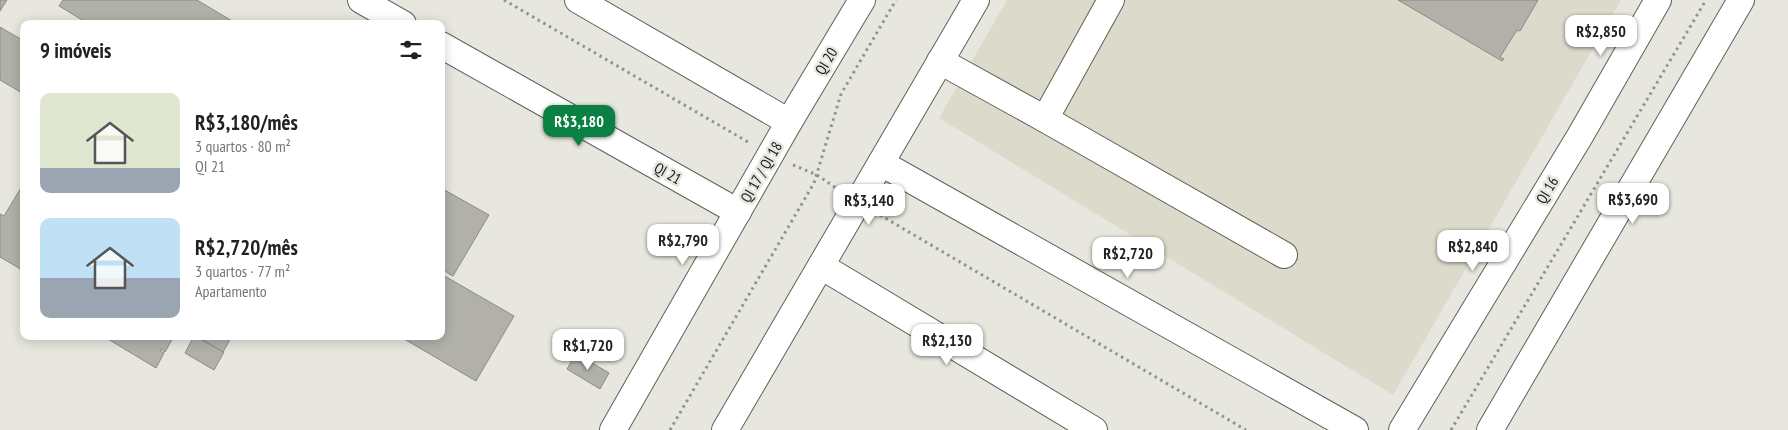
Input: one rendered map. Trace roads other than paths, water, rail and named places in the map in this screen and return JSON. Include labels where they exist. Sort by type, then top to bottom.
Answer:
[{"type":"street","points":[[361,0],[396,20]]},
{"type":"street","points":[[578,0],[789,122]]},
{"type":"street","name":"QI 20","points":[[789,122],[862,0]]},
{"type":"street","points":[[725,430],[976,0]]},
{"type":"street","points":[[1045,119],[1111,0]]},
{"type":"street","name":"QI 16","points":[[1402,430],[1580,136],[1658,0]]},
{"type":"street","points":[[1490,430],[1741,0]]},
{"type":"street","name":"QI 21","points":[[445,47],[738,212]]},
{"type":"street","points":[[940,61],[1284,255]]},
{"type":"street","name":"QI 17 / QI 18","points":[[613,430],[789,122]]},
{"type":"street","points":[[881,163],[1355,430]]},
{"type":"street","points":[[821,266],[1094,430]]}]
